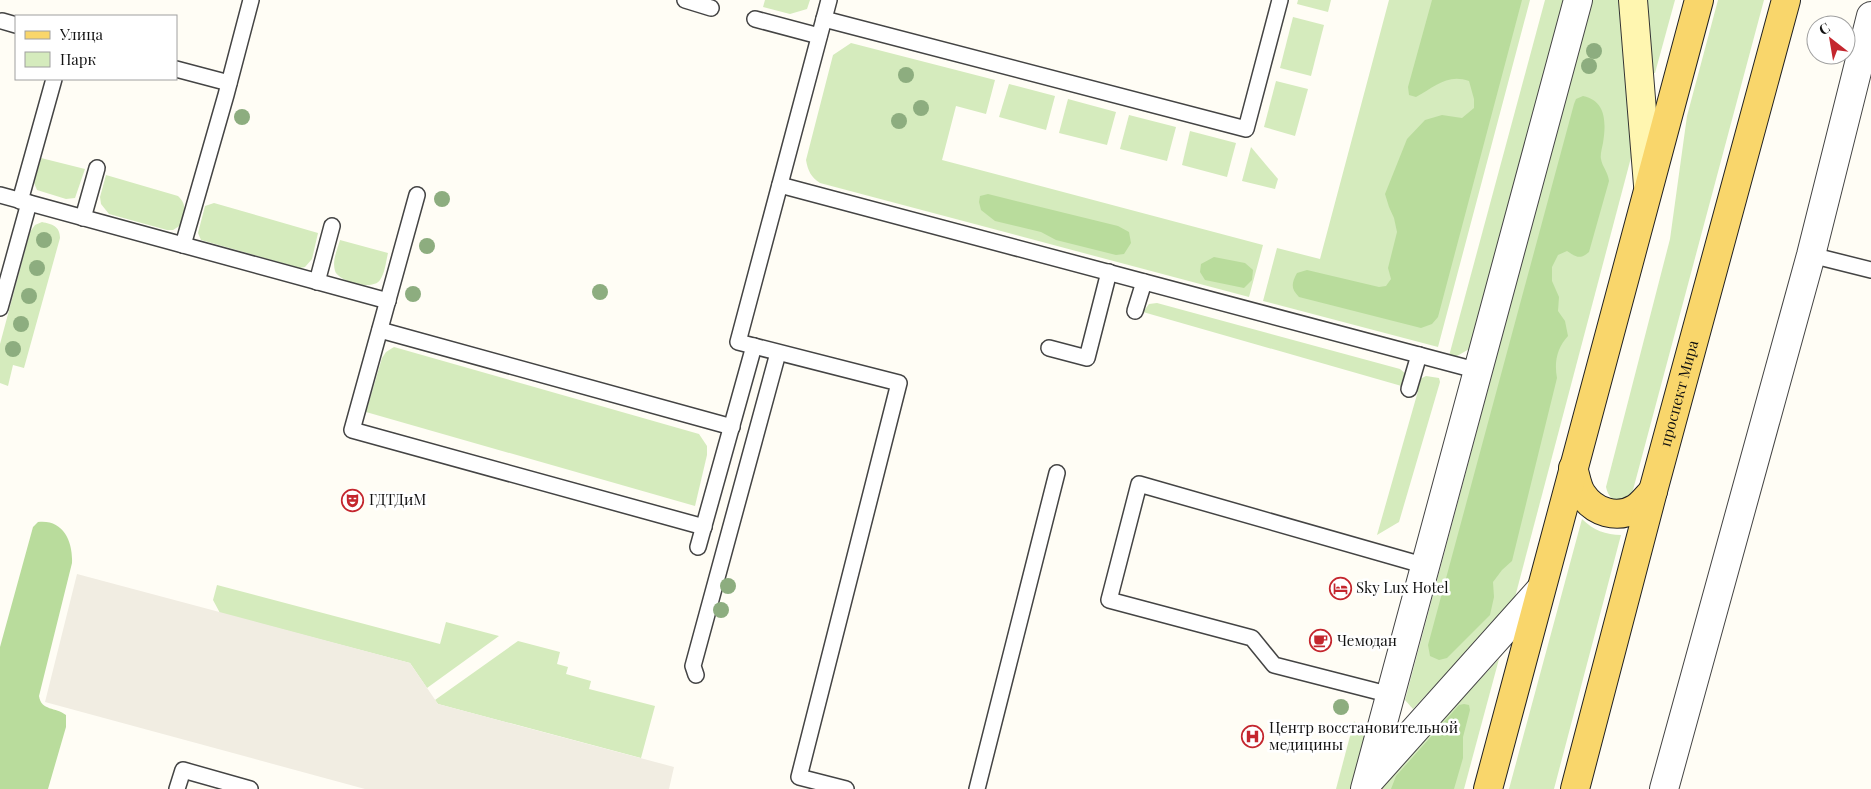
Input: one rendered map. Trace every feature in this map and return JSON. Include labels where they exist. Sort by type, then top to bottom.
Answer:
[{"type":"main road","points":[[1488,789],[1698,0]]},
{"type":"main road","name":"проспект Мира","points":[[1576,789],[1653,491],[1786,0]]},
{"type":"main road","points":[[1573,468],[1580,492],[1591,506],[1604,513],[1619,514],[1636,508],[1653,491]]},
{"type":"street","points":[[1366,786],[1578,0]]},
{"type":"street","points":[[1632,0],[1648,189]]},
{"type":"street","points":[[1664,789],[1811,255],[1871,16]]},
{"type":"street","points":[[1366,786],[1540,590]]},
{"type":"lane","points":[[183,245],[251,0]]},
{"type":"lane","points":[[685,0],[711,8]]},
{"type":"lane","points":[[829,0],[738,342],[899,383],[799,777],[846,789]]},
{"type":"lane","points":[[824,19],[1246,129],[1280,0]]},
{"type":"lane","points":[[754,19],[819,36]]},
{"type":"lane","points":[[178,70],[229,83]]},
{"type":"lane","points":[[0,308],[54,80]]},
{"type":"lane","points":[[83,218],[97,168]]},
{"type":"lane","points":[[780,185],[1479,371]]},
{"type":"lane","points":[[0,195],[388,301]]},
{"type":"lane","points":[[417,195],[352,430],[704,527]]},
{"type":"lane","points":[[316,282],[332,226]]},
{"type":"lane","points":[[1811,255],[1871,270]]},
{"type":"lane","points":[[1049,348],[1087,358],[1109,272]]},
{"type":"lane","points":[[1135,311],[1144,282]]},
{"type":"lane","points":[[380,330],[732,427]]},
{"type":"lane","points":[[698,547],[754,346]]},
{"type":"lane","points":[[696,675],[693,666],[778,353]]},
{"type":"lane","points":[[1409,389],[1419,355]]},
{"type":"lane","points":[[978,789],[1057,473]]},
{"type":"lane","points":[[1391,696],[1274,665],[1252,638],[1109,600],[1139,484],[1426,566]]},
{"type":"lane","points":[[177,789],[182,770],[250,789]]},
{"type":"green space","points":[[765,0],[810,0],[807,9],[790,14],[763,7]]},
{"type":"green space","points":[[1298,0],[1331,0],[1328,12],[1297,4]]},
{"type":"green space","points":[[1389,0],[1530,0],[1438,347],[1263,301],[1277,248],[1320,259]]},
{"type":"green space","points":[[1432,0],[1522,0],[1438,317],[1432,324],[1421,328],[1299,297],[1294,291],[1293,286],[1297,273],[1307,270],[1379,287],[1386,286],[1391,279],[1388,268],[1397,232],[1385,194],[1407,139],[1425,120],[1442,115],[1462,118],[1474,108],[1474,99],[1469,81],[1461,79],[1441,82],[1416,97],[1409,95],[1408,87]]},
{"type":"green space","points":[[1545,0],[1565,0],[1471,348],[1457,356],[1449,356]]},
{"type":"green space","points":[[1592,0],[1620,0],[1633,150],[1514,601],[1413,709],[1405,700]]},
{"type":"green space","points":[[1646,0],[1675,0],[1655,73],[1653,73]]},
{"type":"green space","points":[[1718,0],[1764,0],[1633,490],[1625,498],[1614,500],[1610,497],[1606,487],[1670,239],[1687,116]]},
{"type":"green space","points":[[1293,17],[1324,25],[1311,76],[1280,68]]},
{"type":"green space","points":[[851,43],[995,80],[986,114],[956,106],[942,160],[1263,245],[1249,297],[820,183],[810,173],[806,160],[833,55]]},
{"type":"green space","points":[[1276,81],[1308,89],[1295,136],[1264,127]]},
{"type":"green space","points":[[1009,84],[1055,96],[1046,130],[999,117]]},
{"type":"green space","points":[[1583,96],[1597,103],[1603,114],[1605,128],[1601,157],[1609,181],[1589,252],[1578,257],[1567,251],[1558,255],[1552,267],[1552,281],[1559,297],[1558,311],[1565,321],[1568,336],[1561,345],[1557,356],[1557,378],[1512,561],[1493,582],[1494,597],[1490,615],[1447,658],[1439,660],[1430,656],[1428,645],[1574,104],[1576,99]]},
{"type":"green space","points":[[1068,99],[1116,112],[1107,145],[1059,133]]},
{"type":"green space","points":[[1129,115],[1176,127],[1167,161],[1120,149]]},
{"type":"green space","points":[[1190,131],[1236,143],[1227,177],[1182,165]]},
{"type":"green space","points":[[1251,147],[1278,179],[1275,189],[1242,181]]},
{"type":"green space","points":[[41,158],[85,169],[75,198],[66,199],[37,190],[34,183]]},
{"type":"green space","points":[[106,175],[178,196],[184,206],[181,225],[173,230],[167,230],[109,214],[101,204],[100,197]]},
{"type":"green space","points":[[988,194],[1118,226],[1129,232],[1131,243],[1124,254],[1116,255],[1056,240],[1041,232],[995,221],[981,210],[980,196]]},
{"type":"green space","points":[[214,203],[318,233],[312,259],[305,267],[300,268],[201,240],[198,233],[205,206]]},
{"type":"green space","points":[[42,222],[57,228],[60,238],[24,368],[13,365],[8,386],[0,383],[0,344],[30,232],[35,225]]},
{"type":"green space","points":[[340,240],[388,253],[380,280],[371,285],[364,285],[349,282],[338,275],[335,271],[334,263]]},
{"type":"green space","points":[[1214,257],[1245,263],[1253,270],[1252,280],[1244,288],[1205,280],[1200,272],[1201,264]]},
{"type":"green space","points":[[1157,303],[1400,369],[1407,375],[1405,387],[1143,312],[1149,304]]},
{"type":"green space","points":[[394,347],[699,434],[707,446],[707,455],[695,506],[366,412],[382,358],[386,352]]},
{"type":"green space","points":[[1426,376],[1439,378],[1440,382],[1399,522],[1377,535],[1418,391],[1416,390],[1420,379]]},
{"type":"green space","points":[[1582,519],[1600,531],[1621,535],[1554,789],[1509,789]]},
{"type":"green space","points":[[38,522],[47,522],[60,528],[65,533],[71,547],[72,563],[39,696],[43,704],[66,715],[66,727],[48,789],[0,789],[0,647],[33,527]]},
{"type":"green space","points":[[217,585],[440,644],[446,622],[499,636],[427,688],[410,663],[220,613],[213,600]]},
{"type":"green space","points":[[518,641],[560,652],[557,664],[568,667],[566,674],[591,681],[589,689],[655,706],[641,758],[438,704],[435,700]]},
{"type":"green space","points":[[1499,659],[1464,789],[1379,789],[1379,788]]},
{"type":"green space","points":[[1459,705],[1469,705],[1470,710],[1463,737],[1463,758],[1454,789],[1391,789],[1396,776]]},
{"type":"green space","points":[[1354,721],[1366,737],[1353,789],[1336,789]]},
{"type":"shaded area","points":[[77,574],[410,663],[438,704],[674,767],[669,789],[365,789],[45,702]]},
{"type":"place","name":"ГДТДиМ","points":[[353,500]]},
{"type":"place","name":"Sky Lux Hotel","points":[[1340,588]]},
{"type":"place","name":"Чемодан","points":[[1321,641]]},
{"type":"place","name":"Центр восстановительной медицины","points":[[1253,737]]}]
